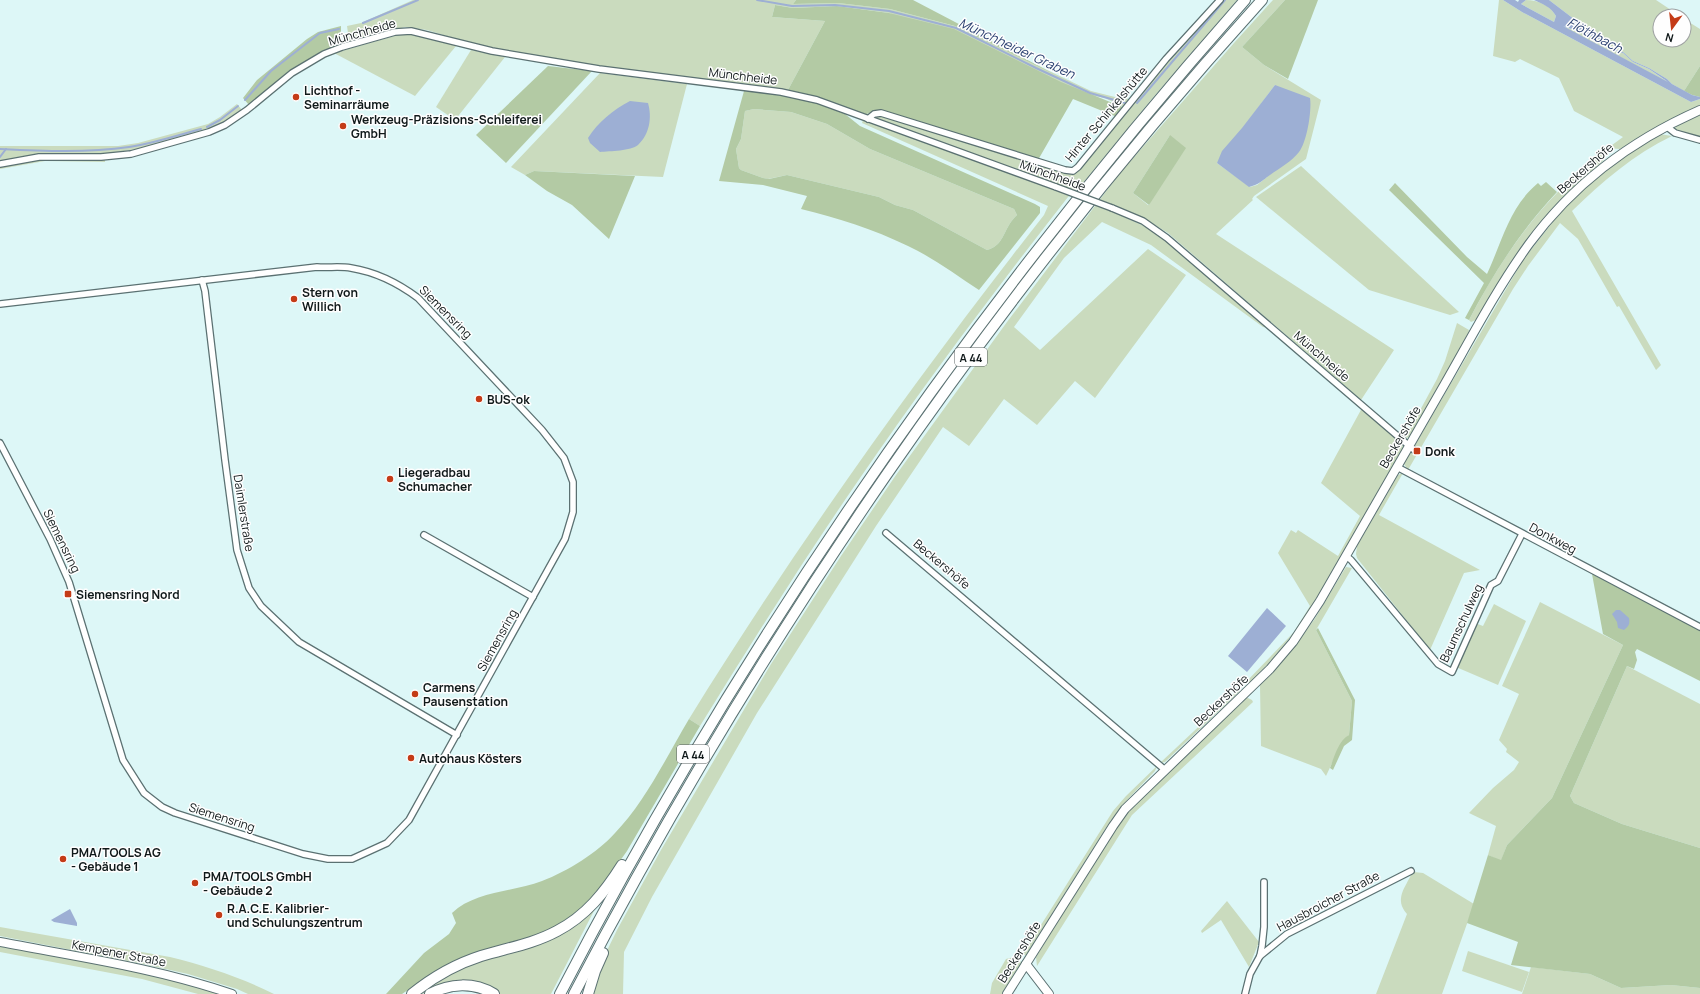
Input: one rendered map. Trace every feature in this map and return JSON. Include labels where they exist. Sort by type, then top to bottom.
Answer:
[{"type":"highway","name":"A 44","points":[[560,994],[641,844],[721,708],[779,615],[862,489],[998,300],[1089,183],[1245,0]]},
{"type":"highway","name":"A 44","points":[[574,994],[632,885],[691,782],[770,652],[838,547],[913,438],[1005,311],[1086,208],[1158,120],[1262,0]]},
{"type":"highway","points":[[412,994],[430,980],[454,967],[482,956],[534,942],[569,924],[596,902],[606,890],[629,855],[641,844]]},
{"type":"highway","points":[[588,994],[596,966],[627,907],[632,885]]},
{"type":"highway","points":[[430,994],[443,988],[460,985],[476,987],[494,994]]},
{"type":"street","name":"Hinter Schinkelshütte","points":[[868,119],[874,114],[881,113],[1065,170],[1073,171],[1078,167],[1166,60],[1220,0]]},
{"type":"street","name":"Münchheide","points":[[0,164],[39,157],[131,154],[209,132],[225,125],[247,110],[292,72],[324,54],[342,47],[400,31],[411,31],[492,51],[598,69],[781,92],[817,100],[1056,187],[1143,221],[1167,238],[1412,448]]},
{"type":"street","name":"Beckershöfe","points":[[1007,994],[1117,820],[1131,802],[1278,661],[1307,623],[1397,467],[1412,448],[1499,291],[1537,234],[1563,204],[1591,176],[1626,150],[1666,126],[1700,110]]},
{"type":"street","points":[[1666,126],[1675,133],[1700,140]]},
{"type":"street","name":"Siemensring","points":[[0,304],[317,268],[350,268],[374,274],[394,282],[418,298],[542,430],[564,458],[572,482],[573,512],[565,539],[409,820],[387,842],[352,859],[328,859],[303,854],[198,821],[162,806],[144,793],[123,760],[69,582],[50,539],[0,443]]},
{"type":"street","name":"Daimlerstraße","points":[[202,280],[205,291],[226,472],[237,550],[249,588],[260,606],[299,642],[457,735]]},
{"type":"street","name":"Donkweg","points":[[1397,467],[1700,627]]},
{"type":"street","name":"Beckershöfe","points":[[886,533],[1164,770]]},
{"type":"street","name":"Baumschulweg","points":[[1346,556],[1351,560],[1438,664],[1452,672],[1491,585],[1498,580],[1522,534]]},
{"type":"street","points":[[424,535],[533,597]]},
{"type":"street","name":"Hausbroicher Straße","points":[[1260,956],[1287,934],[1411,871]]},
{"type":"street","name":"Hausbroicher Straße","points":[[1245,994],[1250,974],[1260,956],[1264,927],[1264,882]]},
{"type":"street","name":"Kempener Straße","points":[[0,942],[147,969],[200,982],[232,994]]},
{"type":"street","points":[[1026,964],[1049,994]]},
{"type":"green space","points":[[413,0],[796,0],[793,4],[838,3],[890,9],[955,26],[1091,91],[1119,98],[1132,99],[1125,108],[1105,98],[1090,95],[889,13],[837,6],[793,8],[775,5],[772,17],[825,21],[788,90],[549,60],[473,44],[427,30],[405,27],[352,42],[349,40],[347,26],[361,23]]},
{"type":"green space","points":[[796,0],[913,0],[1054,74],[955,26],[890,9],[838,3],[793,4]]},
{"type":"green space","points":[[1222,0],[1237,0],[1151,100],[1083,183],[1068,197],[1014,266],[936,371],[860,478],[778,601],[700,726],[689,719],[772,589],[859,462],[950,337],[1044,215],[1048,206],[862,123],[863,120],[1056,190],[1060,185],[875,118],[878,114],[1073,175],[1168,60]]},
{"type":"green space","points":[[1273,0],[1285,0],[1242,47],[1264,65],[1321,100],[1306,159],[1254,196],[1252,199],[1253,200],[1216,234],[1394,350],[1361,400],[1168,233],[1145,219],[1115,206],[1111,211],[1146,227],[1166,239],[1269,328],[1263,327],[1151,245],[1102,222],[1064,258],[1014,327],[1040,350],[1148,249],[1186,275],[1095,398],[1075,381],[1037,425],[1004,399],[969,446],[943,427],[876,526],[757,713],[652,897],[624,952],[623,994],[593,994],[601,963],[617,930],[661,850],[771,664],[841,556],[896,475],[1007,322],[1120,173]],"holes":[[[1275,85],[1267,177],[1257,185],[1250,187],[1217,163]],[[1170,135],[1149,205],[1148,205],[1133,193]]]},
{"type":"green space","points":[[1285,0],[1318,0],[1288,79],[1264,65],[1242,47]]},
{"type":"green space","points":[[1499,0],[1503,0],[1522,12],[1691,102],[1700,99],[1700,105],[1664,123],[1620,149],[1608,148],[1623,137],[1574,111],[1559,78],[1520,59],[1515,62],[1493,56]]},
{"type":"green space","points":[[1526,0],[1539,2],[1547,6],[1556,16],[1554,22],[1521,4]]},
{"type":"green space","points":[[1549,0],[1656,0],[1668,8],[1652,8],[1652,48],[1692,48],[1692,24],[1700,29],[1700,66],[1684,91],[1649,68],[1633,61],[1623,52],[1612,49],[1599,35],[1587,29]]},
{"type":"green space","points":[[775,5],[793,8],[837,6],[889,13],[954,29],[1061,82],[1125,108],[1117,117],[1073,99],[1038,160],[884,111],[863,114],[788,90],[825,21],[772,17]]},
{"type":"green space","points":[[1560,25],[1602,40],[1611,50],[1623,53],[1633,62],[1649,69],[1669,83]]},
{"type":"green space","points":[[341,26],[341,31],[334,47],[288,72],[249,105],[243,98],[257,80],[307,39],[318,32]]},
{"type":"green space","points":[[405,33],[425,36],[456,46],[415,96],[334,53]]},
{"type":"green space","points":[[471,50],[505,57],[455,120],[436,107]]},
{"type":"green space","points":[[548,66],[592,71],[506,163],[476,135]]},
{"type":"green space","points":[[1700,66],[1700,97],[1684,91]]},
{"type":"green space","points":[[600,73],[687,84],[663,177],[534,171],[525,175],[511,167]]},
{"type":"green space","points":[[744,91],[804,98],[845,114],[860,126],[1035,204],[1040,207],[1040,213],[979,290],[926,255],[882,234],[855,224],[801,209],[807,196],[763,185],[719,181]],"holes":[[[754,109],[791,112],[827,124],[870,149],[1014,209],[1017,215],[998,243],[987,250],[913,210],[895,205],[879,197],[787,175],[769,179],[741,170],[739,168],[736,149],[741,139],[745,111]]]},
{"type":"green space","points":[[237,104],[242,110],[224,123],[209,130],[152,147],[104,154],[28,156],[0,162],[0,146],[118,146],[138,143],[208,124]]},
{"type":"green space","points":[[754,109],[791,112],[827,124],[870,149],[1014,209],[1017,215],[998,243],[987,250],[913,210],[895,205],[879,197],[787,175],[768,179],[741,170],[739,168],[736,149],[741,139],[745,111]]},
{"type":"green space","points":[[1700,114],[1700,137],[1679,132],[1675,129],[1676,126]]},
{"type":"green space","points":[[1659,134],[1672,136],[1645,151],[1619,169],[1572,211],[1661,365],[1656,370],[1619,306],[1617,307],[1578,239],[1560,223],[1513,289],[1408,470],[1404,464],[1523,260],[1567,204],[1609,166]]},
{"type":"green space","points":[[1170,135],[1186,148],[1149,205],[1133,193]]},
{"type":"green space","points":[[1603,151],[1605,155],[1604,160],[1563,198],[1535,231],[1518,252],[1481,315],[1476,320],[1471,322],[1469,320],[1497,271],[1527,228],[1561,188]]},
{"type":"green space","points":[[45,159],[105,159],[105,162],[45,161],[0,169],[0,167]]},
{"type":"green space","points":[[1301,166],[1459,312],[1450,315],[1369,290],[1256,197]]},
{"type":"green space","points":[[534,171],[635,176],[609,239],[572,205],[547,191],[525,175]]},
{"type":"green space","points":[[1546,182],[1557,192],[1531,222],[1508,253],[1469,320],[1465,318],[1484,283],[1389,190],[1395,183],[1467,257],[1487,274],[1507,226],[1520,203],[1528,192],[1538,183],[1541,186]]},
{"type":"green space","points":[[1457,323],[1469,330],[1468,336],[1411,437],[1405,438],[1437,379],[1445,361]]},
{"type":"green space","points":[[1362,408],[1401,443],[1404,448],[1337,565],[1304,618],[1292,635],[1265,667],[1249,683],[1246,682],[1294,632],[1310,606],[1278,553],[1291,530],[1296,533],[1298,530],[1338,556],[1360,516],[1321,483]]},
{"type":"green space","points":[[1403,473],[1379,515],[1480,570],[1464,573],[1430,650],[1357,558],[1356,554],[1357,546],[1398,475]]},
{"type":"green space","points":[[1346,567],[1352,568],[1316,630],[1352,701],[1349,735],[1341,744],[1326,776],[1321,769],[1261,746],[1260,685],[1295,645],[1314,620]]},
{"type":"green space","points":[[1592,574],[1700,630],[1700,681],[1637,649],[1635,652],[1637,660],[1634,669],[1627,666],[1570,796],[1574,803],[1622,824],[1700,848],[1700,988],[1671,985],[1621,988],[1590,974],[1511,965],[1518,942],[1467,923],[1488,855],[1501,860],[1507,845],[1552,798],[1623,645],[1603,634]]},
{"type":"green space","points":[[1540,602],[1623,645],[1552,798],[1507,845],[1501,861],[1488,855],[1496,826],[1469,813],[1493,788],[1514,770],[1519,762],[1506,752],[1507,749],[1499,740],[1519,694],[1502,686]]},
{"type":"green space","points":[[1494,604],[1526,621],[1498,685],[1456,667],[1475,623],[1483,626]]},
{"type":"green space","points":[[1318,628],[1355,700],[1352,740],[1344,746],[1333,770],[1330,768],[1337,750],[1342,741],[1349,735],[1352,701],[1316,630]]},
{"type":"green space","points":[[1627,666],[1700,704],[1700,848],[1622,824],[1574,803],[1570,796]]},
{"type":"green space","points":[[1242,686],[1240,691],[1165,762],[1160,763]]},
{"type":"green space","points":[[1246,697],[1253,702],[1132,815],[1037,966],[1036,957],[1123,817],[1139,799]]},
{"type":"green space","points":[[689,719],[700,726],[627,851],[590,903],[552,930],[440,968],[402,994],[386,994],[424,953],[449,934],[456,923],[452,913],[461,906],[483,896],[531,885],[552,877],[582,861],[600,848],[626,821],[646,793]]},
{"type":"green space","points":[[1157,766],[1155,771],[1128,799],[1111,820],[1026,955],[1022,955],[1113,811]]},
{"type":"green space","points":[[1412,873],[1423,873],[1474,904],[1442,994],[1376,994],[1407,914],[1403,909],[1401,898]]},
{"type":"green space","points":[[1227,901],[1259,942],[1249,967],[1221,920],[1202,933],[1201,931]]},
{"type":"green space","points":[[597,905],[551,994],[497,994],[485,987],[419,994],[453,971]]},
{"type":"green space","points":[[0,927],[170,957],[223,972],[274,994],[248,994],[237,989],[188,974],[0,936]]},
{"type":"green space","points":[[0,945],[143,973],[219,994],[198,994],[142,979],[0,952]]},
{"type":"green space","points":[[1468,951],[1529,972],[1522,992],[1462,971]]},
{"type":"green space","points":[[1018,956],[1021,963],[1002,994],[990,994],[992,983],[1006,959]]},
{"type":"green space","points":[[1531,967],[1590,974],[1621,988],[1671,985],[1700,988],[1700,994],[1522,994]]},
{"type":"water","name":"Flöthbach","points":[[1503,0],[1515,0],[1518,2],[1519,0],[1526,0],[1521,4],[1554,22],[1556,16],[1552,10],[1534,0],[1549,0],[1587,29],[1599,35],[1612,49],[1623,52],[1633,61],[1649,68],[1667,79],[1672,84],[1692,95],[1700,97],[1700,99],[1691,102],[1522,12]],"holes":[[[1563,26],[1602,40],[1611,50],[1623,53],[1633,62],[1649,69],[1668,82]]]},
{"type":"water","points":[[1275,85],[1310,98],[1310,118],[1307,134],[1302,147],[1293,158],[1260,182],[1249,187],[1217,163],[1222,151]]},
{"type":"water","points":[[630,101],[648,103],[650,120],[645,136],[635,147],[600,152],[590,143],[588,138],[606,117]]},
{"type":"water","points":[[1267,608],[1286,626],[1247,672],[1228,656]]},
{"type":"water","points":[[1616,610],[1620,610],[1629,618],[1629,625],[1624,630],[1618,628],[1617,622],[1612,614]]},
{"type":"water","points":[[70,909],[77,926],[54,922],[51,920]]},
{"type":"waterway","name":"Münchheider Graben","points":[[363,23],[418,0]]},
{"type":"waterway","name":"Münchheider Graben","points":[[757,0],[792,6],[835,5],[889,11],[956,28],[1090,93],[1125,103]]},
{"type":"waterway","name":"Münchheider Graben","points":[[1137,103],[1225,0]]},
{"type":"waterway","name":"Münchheider Graben","points":[[245,100],[271,71],[320,33],[339,29]]},
{"type":"waterway","name":"Münchheider Graben","points":[[207,127],[220,120],[238,106]]},
{"type":"waterway","name":"Münchheider Graben","points":[[0,149],[64,151],[113,149],[146,144],[201,129]]},
{"type":"waterway","name":"Münchheider Graben","points":[[0,157],[6,149]]},
{"type":"place","name":"Lichthof - Seminarräume","points":[[296,97]]},
{"type":"place","name":"Werkzeug-Präzisions-Schleiferei GmbH","points":[[343,126]]},
{"type":"place","name":"Stern von Willich","points":[[294,299]]},
{"type":"place","name":"BUS-ok","points":[[479,399]]},
{"type":"place","name":"Donk","points":[[1417,451]]},
{"type":"place","name":"Liegeradbau Schumacher","points":[[390,479]]},
{"type":"place","name":"Siemensring Nord","points":[[68,594]]},
{"type":"place","name":"Carmens Pausenstation","points":[[415,694]]},
{"type":"place","name":"Autohaus Kösters","points":[[411,758]]},
{"type":"place","name":"PMA/TOOLS AG - Gebäude 1","points":[[63,859]]},
{"type":"place","name":"PMA/TOOLS GmbH - Gebäude 2","points":[[195,883]]},
{"type":"place","name":"R.A.C.E. Kalibrier- und Schulungszentrum","points":[[219,915]]}]
